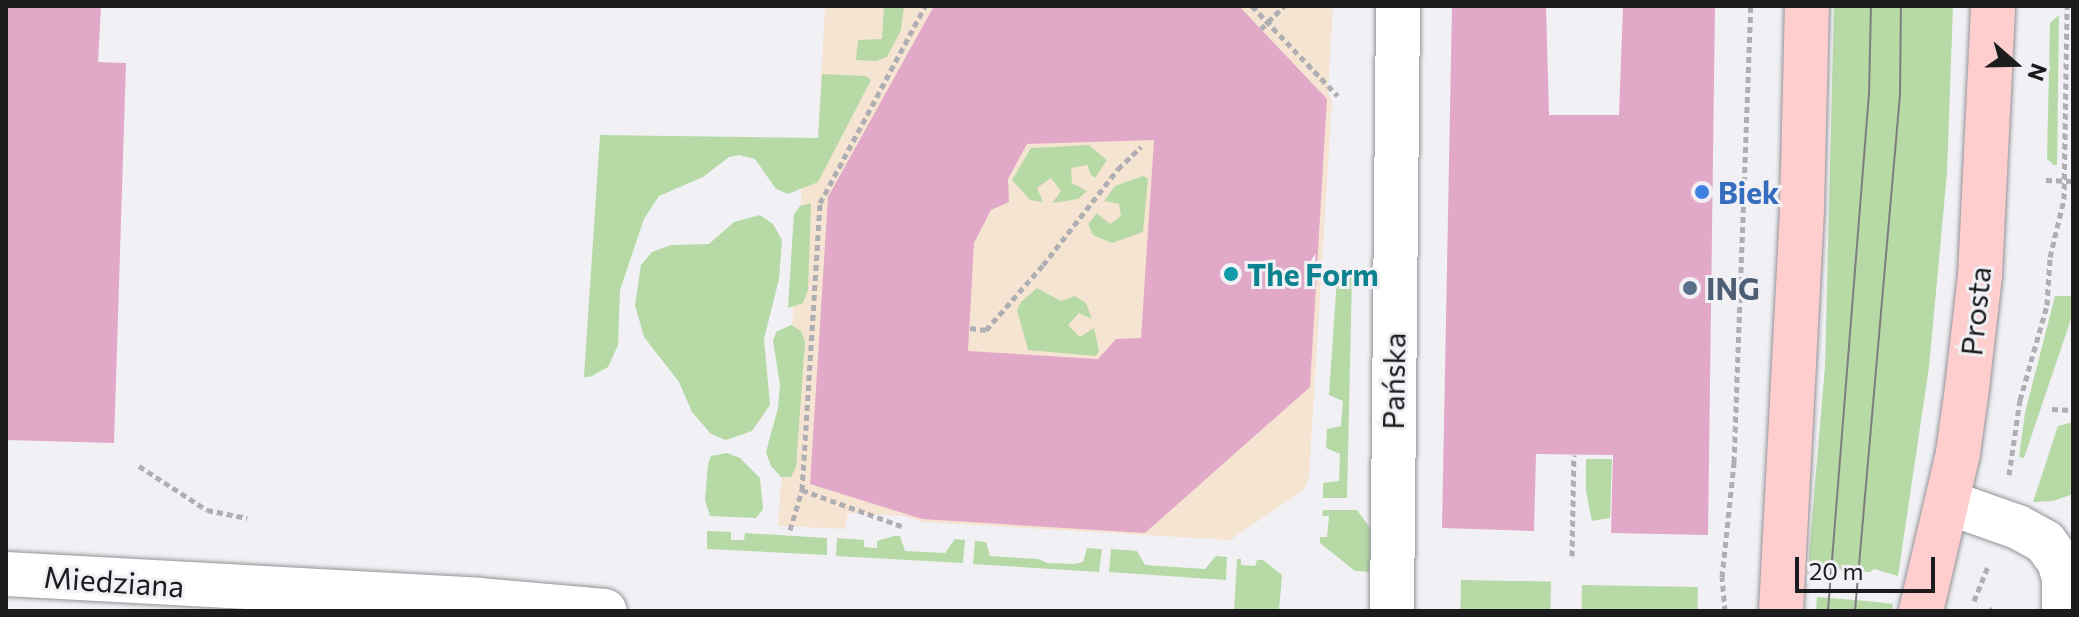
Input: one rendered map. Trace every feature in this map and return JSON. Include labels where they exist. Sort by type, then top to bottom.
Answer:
[{"type":"main road","points":[[1781,611],[1802,208],[1807,6]]},
{"type":"main road","name":"Prosta","points":[[1921,611],[1947,502],[1967,388],[1980,275],[1993,6]]},
{"type":"street","name":"Pańska","points":[[1392,611],[1398,6]]},
{"type":"street","points":[[1947,502],[2018,527],[2045,542],[2059,561],[2064,579],[2064,611]]},
{"type":"street","name":"Miedziana","points":[[6,574],[402,604],[605,611]]},
{"type":"path","points":[[790,530],[802,490],[820,203],[925,6]]},
{"type":"path","points":[[1252,6],[1338,96]]},
{"type":"path","points":[[1261,29],[1284,6]]},
{"type":"path","points":[[1725,611],[1722,577],[1734,462],[1751,6]]},
{"type":"path","points":[[2007,491],[2020,400],[2047,305],[2050,257],[2064,199],[2067,6]]},
{"type":"path","points":[[970,328],[986,330],[1043,265],[1118,169],[1141,147]]},
{"type":"path","points":[[2046,180],[2073,181]]},
{"type":"path","points":[[2052,409],[2073,410]]},
{"type":"path","points":[[1572,556],[1574,455]]},
{"type":"path","points":[[139,466],[207,510],[247,518]]},
{"type":"path","points":[[802,490],[904,527]]},
{"type":"path","points":[[1970,611],[1991,559]]},
{"type":"shaded area","name":"The Form","points":[[825,6],[1333,6],[1328,92],[1332,101],[1309,477],[1304,490],[1230,540],[923,522],[904,516],[848,513],[845,529],[778,526],[805,139],[818,138]]},
{"type":"green space","points":[[884,6],[904,6],[901,30],[887,57],[876,61],[856,60],[858,40],[882,39]]},
{"type":"green space","points":[[1834,6],[1953,6],[1947,173],[1929,367],[1898,576],[1874,569],[1870,572],[1808,567],[1825,366]]},
{"type":"green space","points":[[2059,15],[2057,165],[2054,165],[2047,159],[2050,23]]},
{"type":"green space","points":[[822,74],[866,76],[871,80],[818,182],[788,194],[776,189],[755,159],[739,155],[729,157],[703,177],[659,196],[644,219],[620,290],[618,345],[608,367],[584,377],[600,135],[818,138]]},
{"type":"green space","points":[[1089,145],[1107,160],[1095,178],[1090,174],[1088,165],[1071,168],[1072,183],[1087,191],[1078,199],[1052,203],[1061,191],[1051,178],[1037,188],[1043,202],[1030,200],[1012,180],[1031,148]]},
{"type":"green space","points":[[1143,176],[1148,179],[1143,232],[1112,243],[1093,235],[1088,224],[1097,213],[1110,224],[1121,216],[1119,204],[1104,201],[1115,186]]},
{"type":"green space","points":[[811,203],[808,290],[803,303],[788,308],[794,214],[800,206]]},
{"type":"green space","points":[[760,215],[773,224],[782,240],[779,279],[764,339],[770,405],[752,431],[726,440],[711,434],[692,412],[679,382],[644,337],[635,305],[641,265],[652,252],[671,245],[709,244],[734,222]]},
{"type":"green space","points":[[1337,277],[1352,277],[1347,498],[1323,498],[1323,483],[1339,481],[1340,454],[1326,448],[1327,429],[1341,426],[1343,401],[1329,395]]},
{"type":"green space","points":[[1037,288],[1061,301],[1075,296],[1086,303],[1092,319],[1079,313],[1068,325],[1080,337],[1094,328],[1099,351],[1096,356],[1028,350],[1017,310],[1021,302]]},
{"type":"green space","points":[[2055,296],[2073,296],[2073,313],[2024,458],[2019,457],[2025,413]]},
{"type":"green space","points":[[791,325],[801,331],[805,342],[796,467],[791,477],[781,477],[771,466],[766,452],[778,408],[780,385],[773,341],[776,332]]},
{"type":"green space","points":[[2073,422],[2073,494],[2053,501],[2033,502],[2058,426]]},
{"type":"green space","points":[[727,453],[740,458],[760,478],[763,509],[756,518],[710,516],[705,500],[708,464],[711,456]]},
{"type":"green space","points":[[1586,459],[1612,459],[1610,518],[1592,521],[1586,492]]},
{"type":"green space","points":[[1323,510],[1357,510],[1373,532],[1372,572],[1355,571],[1320,543],[1320,537],[1327,537],[1329,516],[1322,516]]},
{"type":"green space","points":[[707,531],[731,532],[731,540],[744,540],[745,533],[827,538],[827,555],[707,549]]},
{"type":"green space","points":[[900,536],[905,551],[945,553],[955,539],[965,540],[963,563],[836,556],[837,538],[864,540],[864,547],[877,548],[877,541]]},
{"type":"green space","points":[[975,541],[986,542],[990,556],[1038,559],[1048,563],[1083,562],[1087,548],[1102,549],[1099,572],[973,564]]},
{"type":"green space","points":[[1111,549],[1137,551],[1145,565],[1205,569],[1216,556],[1227,557],[1226,580],[1109,572]]},
{"type":"green space","points":[[1237,559],[1241,559],[1241,565],[1255,566],[1257,560],[1263,560],[1282,575],[1279,611],[1234,611]]},
{"type":"green space","points":[[1461,580],[1551,582],[1550,611],[1460,609]]},
{"type":"green space","points":[[1582,585],[1698,587],[1698,611],[1582,611]]},
{"type":"green space","points":[[1817,597],[1893,604],[1892,611],[1816,611]]},
{"type":"building","points":[[6,6],[101,6],[98,62],[126,63],[114,443],[6,440]]},
{"type":"building","name":"The Form","points":[[934,6],[1239,6],[1327,99],[1310,387],[1145,533],[922,519],[810,484],[828,197]],"holes":[[[1154,140],[1141,338],[1116,339],[1098,359],[968,351],[974,243],[991,210],[1009,202],[1008,179],[1027,144]]]},
{"type":"building","points":[[1452,6],[1546,6],[1549,115],[1619,115],[1623,6],[1715,6],[1708,535],[1611,533],[1613,455],[1536,454],[1534,531],[1442,528]]},
{"type":"tram line","points":[[1828,611],[1869,94],[1871,6]]},
{"type":"tram line","points":[[1855,611],[1900,95],[1901,6]]},
{"type":"place","name":"Biek","points":[[1702,192]]},
{"type":"place","name":"The Form","points":[[1231,274]]},
{"type":"place","name":"ING","points":[[1690,288]]}]
